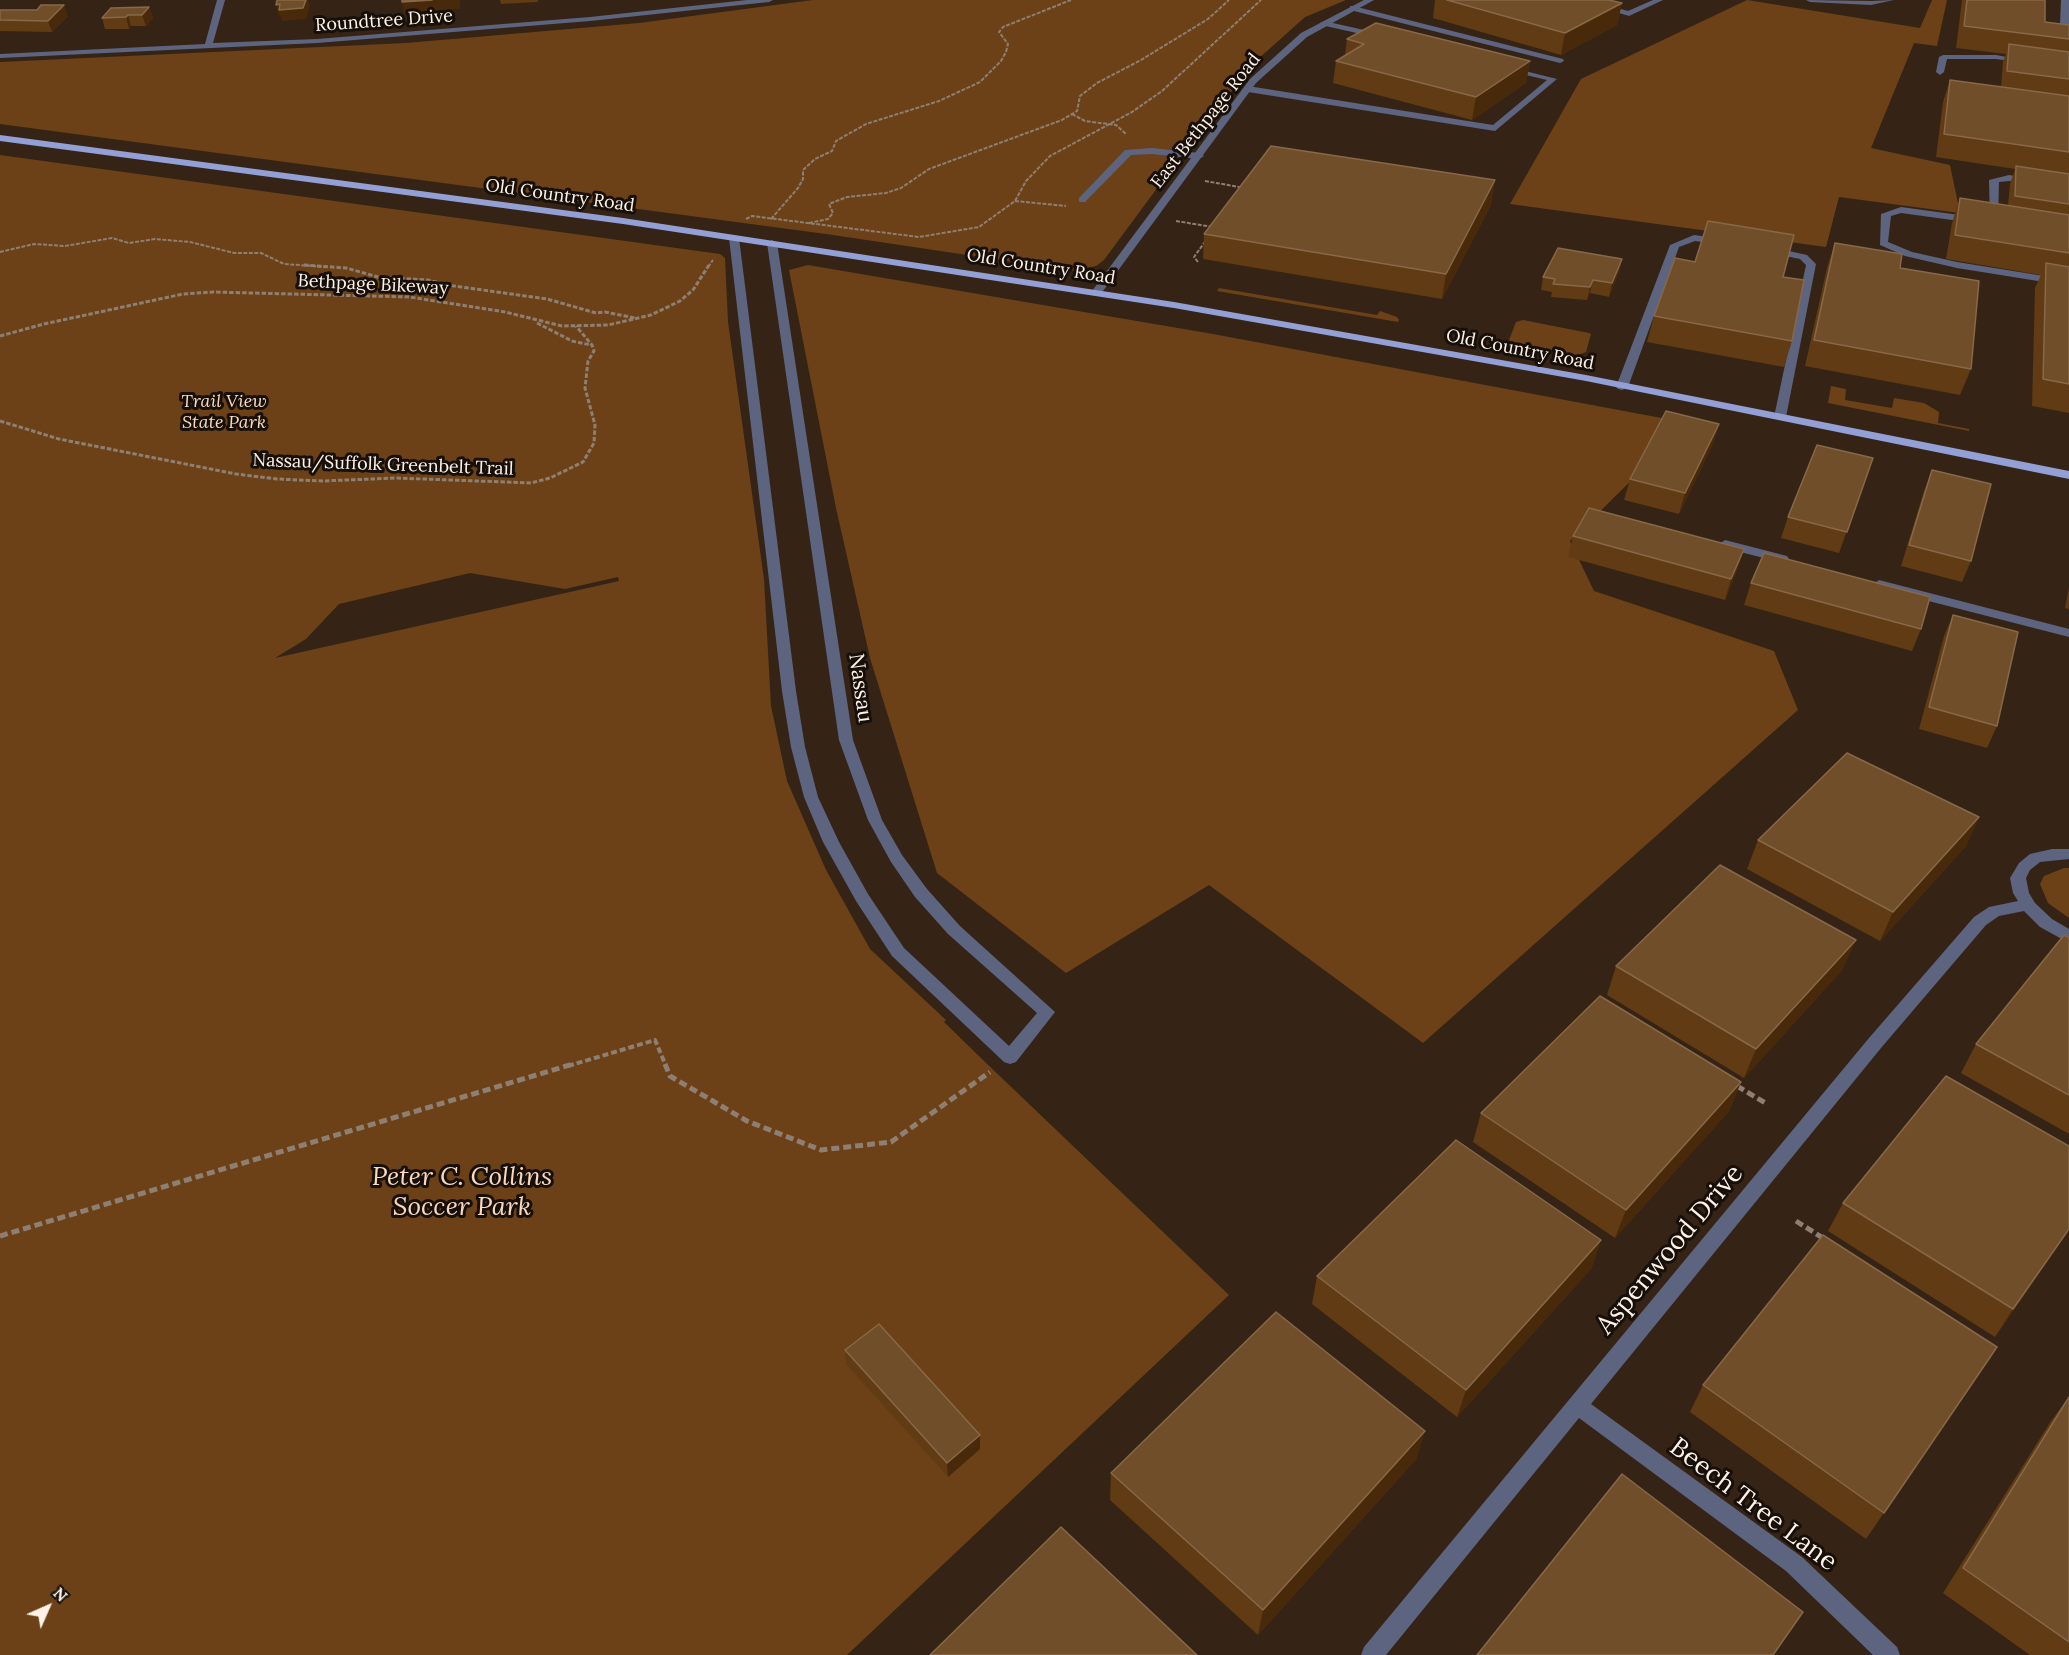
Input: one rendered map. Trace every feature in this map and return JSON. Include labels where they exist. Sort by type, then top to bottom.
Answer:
[{"type":"main road","name":"Old Country Road","points":[[0,138],[623,221],[1096,293],[1383,341],[2069,475]]},
{"type":"street","points":[[208,47],[221,0]]},
{"type":"street","name":"Roundtree Drive","points":[[0,56],[208,47],[461,31],[709,3],[769,0]]},
{"type":"street","name":"East Bethpage Road","points":[[1096,293],[1248,89],[1286,49],[1324,23],[1370,0]]},
{"type":"street","points":[[1581,0],[1629,14],[1659,0]]},
{"type":"street","points":[[1810,0],[1871,3],[1890,0]]},
{"type":"street","points":[[2066,4],[2066,28]]},
{"type":"street","points":[[1353,8],[1560,61]]},
{"type":"street","points":[[1324,23],[1393,39]]},
{"type":"street","points":[[1940,72],[1943,57],[1996,57],[2038,63]]},
{"type":"street","points":[[1248,89],[1495,128],[1552,79],[1496,65]]},
{"type":"street","points":[[1082,200],[1128,152],[1152,151],[1198,156]]},
{"type":"street","points":[[2069,187],[2009,178],[1994,180],[1998,221],[1901,210],[1886,214],[1883,243],[1909,254],[1957,265],[2069,283]]},
{"type":"street","points":[[734,238],[789,691],[798,747],[811,797],[831,842],[862,897],[898,952],[1010,1057]]},
{"type":"street","points":[[1623,387],[1675,245],[1694,238],[1738,245]]},
{"type":"street","name":"Nassau","points":[[772,243],[846,740],[875,820],[896,858],[921,893],[954,930],[1047,1012],[1010,1057]]},
{"type":"street","points":[[1761,249],[1803,256],[1811,264],[1780,417]]},
{"type":"street","points":[[1708,540],[1798,563]]},
{"type":"street","points":[[1866,580],[2069,633]]},
{"type":"street","points":[[2069,854],[2052,854],[2035,858],[2024,867],[2019,878],[2020,893],[2028,905],[2046,923],[2069,937]]},
{"type":"street","name":"Aspenwood Drive","points":[[1372,1655],[1875,1043],[1980,921],[1995,911],[2028,905]]},
{"type":"street","name":"Beech Tree Lane","points":[[1577,1405],[1794,1564],[1889,1655]]},
{"type":"path","points":[[771,219],[798,188],[803,179],[803,170],[816,159],[832,151],[836,141],[866,124],[939,101],[980,82],[1001,61],[1006,52],[1008,44],[999,32],[1003,27],[1071,0]]},
{"type":"path","points":[[805,223],[828,219],[833,213],[829,204],[847,197],[886,193],[901,188],[937,165],[1072,114],[1077,111],[1080,96],[1097,83],[1141,60],[1208,19],[1229,0]]},
{"type":"path","points":[[743,222],[752,216],[896,236],[931,236],[979,226],[990,221],[1015,201],[1026,181],[1050,156],[1110,124],[1162,91],[1261,0]]},
{"type":"path","points":[[1072,114],[1085,121],[1110,124]]},
{"type":"path","points":[[1198,180],[1254,190]]},
{"type":"path","points":[[1237,197],[1243,188]]},
{"type":"path","points":[[1015,201],[1074,207],[1082,200]]},
{"type":"path","points":[[1170,220],[1219,228]]},
{"type":"path","points":[[1198,262],[1194,257],[1210,235]]},
{"type":"path","points":[[0,252],[34,244],[65,246],[112,238],[129,243],[155,239],[189,242],[234,253],[261,254],[284,264],[346,268],[378,277],[428,280],[447,285],[547,299],[596,313],[605,312],[636,319]]},
{"type":"path","name":"Bethpage Bikeway","points":[[0,336],[44,324],[183,294],[213,292],[410,297],[444,301],[548,324],[608,325],[665,310],[680,301],[701,281],[715,256]]},
{"type":"path","points":[[530,319],[572,341],[592,345]]},
{"type":"path","points":[[576,326],[592,345]]},
{"type":"path","name":"Nassau/Suffolk Greenbelt Trail","points":[[0,421],[58,439],[236,474],[277,479],[322,481],[409,478],[531,483],[568,471],[584,462],[594,443],[595,425],[585,388],[588,361],[594,351],[592,345]]},
{"type":"path","points":[[0,1236],[655,1040],[670,1076],[747,1121],[821,1150],[891,1142],[1010,1057]]},
{"type":"path","points":[[1727,1080],[1767,1104]]},
{"type":"path","points":[[1796,1221],[1836,1246]]},
{"type":"green space","points":[[813,0],[1346,0],[1305,17],[1257,60],[1203,126],[1104,260],[1096,266],[1075,271],[826,234],[0,124],[0,62],[406,43],[639,23]]},
{"type":"green space","points":[[1747,0],[1920,28],[1932,0],[1947,0],[1937,46],[1914,43],[1871,148],[1950,165],[1960,213],[1839,197],[1826,247],[1510,204],[1581,79]]},
{"type":"green space","name":"Peter C. Collins Soccer Park","points":[[0,155],[720,254],[725,258],[728,322],[764,579],[771,706],[787,781],[826,870],[870,949],[1229,1295],[847,1655],[0,1655]],"holes":[[[470,573],[565,589],[618,577],[619,581],[275,658],[306,639],[339,604]]]},
{"type":"green space","points":[[808,265],[1213,334],[1672,420],[1656,456],[1570,541],[1594,591],[1774,651],[1798,710],[1423,1043],[1209,885],[1066,973],[937,873],[870,658],[836,508],[789,270]]},
{"type":"green space","points":[[1219,288],[1377,315],[1380,311],[1397,317],[1399,320],[1398,322],[1217,291]]},
{"type":"green space","points":[[1523,320],[1591,334],[1586,352],[1578,355],[1516,344],[1509,340],[1516,322]]},
{"type":"green space","points":[[1831,386],[1846,389],[1845,400],[1892,408],[1894,398],[1924,403],[1939,412],[1938,423],[1969,429],[1969,431],[1828,403]]},
{"type":"green space","points":[[2069,868],[2069,918],[2048,903],[2040,884],[2044,876]]},
{"type":"building","points":[[277,0],[306,0],[303,8],[279,10],[280,4],[276,5]]},
{"type":"building","points":[[402,0],[432,0],[402,2]]},
{"type":"building","points":[[1447,0],[1609,0],[1622,3],[1565,33]]},
{"type":"building","points":[[1967,0],[2045,0],[2045,22],[2069,25],[2069,39],[1964,26]]},
{"type":"building","points":[[41,5],[64,5],[48,21],[0,20],[0,10],[37,10]]},
{"type":"building","points":[[149,7],[142,15],[102,18],[111,8]]},
{"type":"building","points":[[1376,23],[1530,61],[1476,97],[1336,61],[1364,44],[1347,39]]},
{"type":"building","points":[[2009,44],[2069,52],[2069,79],[2007,71]]},
{"type":"building","points":[[1950,80],[2069,96],[2069,152],[1944,134]]},
{"type":"building","points":[[1271,146],[1495,180],[1446,274],[1204,234]]},
{"type":"building","points":[[2016,166],[2069,174],[2069,204],[2015,196]]},
{"type":"building","points":[[1960,198],[2069,215],[2069,253],[1955,235]]},
{"type":"building","points":[[1708,221],[1794,235],[1783,277],[1804,280],[1792,341],[1654,316],[1675,258],[1695,262]]},
{"type":"building","points":[[1835,243],[1902,254],[1900,268],[1979,281],[1971,369],[1814,340]]},
{"type":"building","points":[[1558,248],[1622,259],[1612,283],[1593,280],[1590,287],[1553,284],[1555,279],[1543,277]]},
{"type":"building","points":[[2046,263],[2069,267],[2069,384],[2043,379]]},
{"type":"building","points":[[1666,411],[1719,424],[1685,493],[1630,479]]},
{"type":"building","points":[[1817,445],[1873,458],[1847,532],[1788,517]]},
{"type":"building","points":[[1932,470],[1991,484],[1971,561],[1909,545]]},
{"type":"building","points":[[1589,508],[1744,549],[1731,579],[1573,536]]},
{"type":"building","points":[[1764,553],[1930,597],[1921,629],[1751,583]]},
{"type":"building","points":[[1953,615],[2018,632],[1997,726],[1929,707]]},
{"type":"building","points":[[1847,753],[1979,817],[1893,912],[1758,840]]},
{"type":"building","points":[[1720,865],[1856,940],[1756,1049],[1616,966]]},
{"type":"building","points":[[2064,935],[2069,938],[2069,1095],[1976,1044]]},
{"type":"building","points":[[1600,996],[1741,1082],[1626,1210],[1481,1113]]},
{"type":"building","points":[[1946,1076],[2069,1146],[2069,1229],[2013,1309],[1843,1203]]},
{"type":"building","points":[[1456,1140],[1601,1240],[1466,1390],[1317,1276]]},
{"type":"building","points":[[1823,1235],[1997,1347],[1884,1513],[1703,1385]]},
{"type":"building","points":[[1276,1312],[1425,1431],[1263,1610],[1111,1473]]},
{"type":"building","points":[[879,1324],[980,1435],[947,1463],[845,1350]]},
{"type":"building","points":[[2069,1397],[2069,1642],[1963,1568]]},
{"type":"building","points":[[1622,1474],[1803,1612],[1773,1655],[1477,1655]]},
{"type":"building","points":[[1061,1527],[1197,1655],[930,1655]]},
{"type":"park label","name":"Trail View State Park","points":[[224,412]]}]
